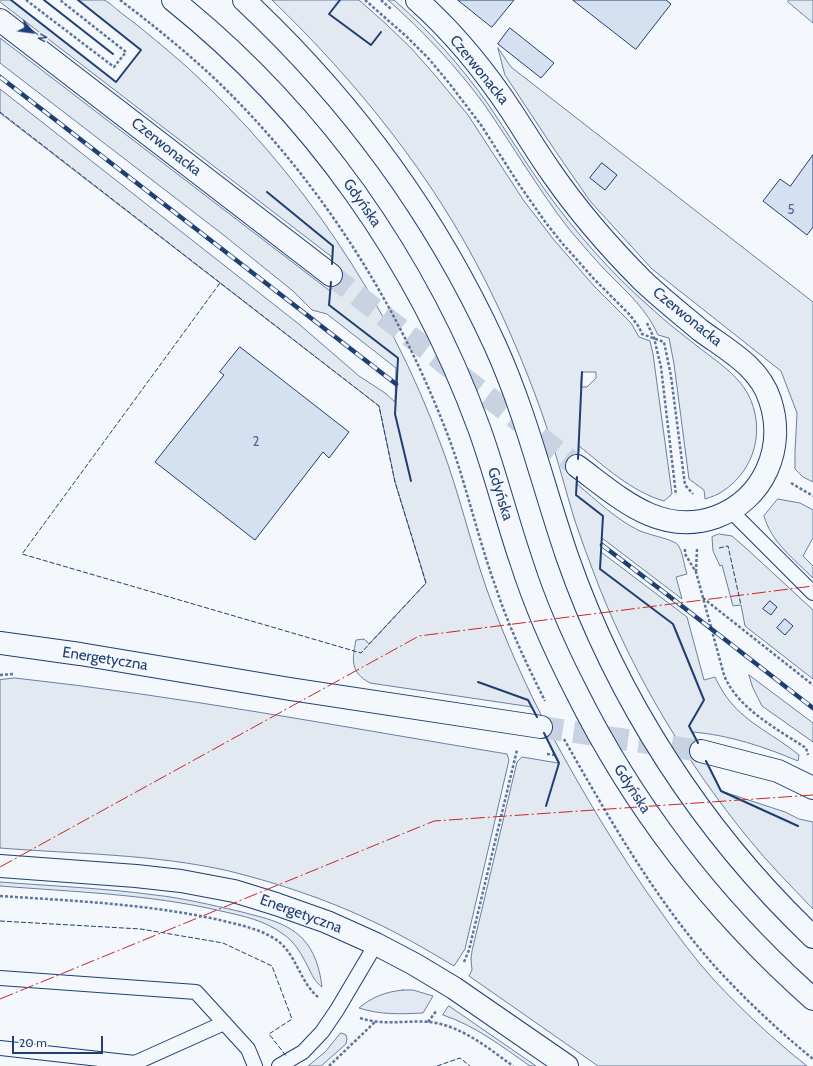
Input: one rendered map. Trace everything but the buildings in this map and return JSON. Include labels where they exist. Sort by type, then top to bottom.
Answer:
[{"type":"street","name":"Gdyńska","points":[[173,0],[245,62],[300,122],[350,186],[390,246],[437,329],[459,377],[481,434],[521,563],[540,612],[574,688],[601,739],[639,801],[720,907],[752,941],[813,999]]},
{"type":"street","points":[[244,0],[300,55],[353,116],[403,182],[447,251],[485,323],[507,372],[534,449],[567,555],[581,593],[606,650],[634,705],[677,776],[709,820],[762,884],[813,937]]},
{"type":"street","name":"Czerwonacka","points":[[417,0],[452,35],[483,72],[512,111],[552,173],[585,218],[639,277],[660,297],[747,365],[760,380],[770,400],[774,419],[775,436],[768,469],[753,493],[719,516],[700,522],[662,520],[638,510],[578,466]]},
{"type":"street","name":"Czerwonacka","points":[[0,20],[331,275]]},
{"type":"street","name":"Energetyczna","points":[[0,643],[80,654],[290,689],[541,727]]},
{"type":"street","points":[[701,751],[778,771],[812,787]]},
{"type":"street","name":"Energetyczna","points":[[0,866],[181,881],[234,891],[276,904],[327,922],[376,944],[414,964],[454,988],[567,1066]]},
{"type":"lane","points":[[730,510],[813,593]]},
{"type":"lane","points":[[279,1066],[303,1052],[322,1032],[337,1010],[376,944]]},
{"type":"lane","points":[[0,978],[196,992],[248,1049],[255,1066]]},
{"type":"lane","points":[[0,1048],[135,1063],[224,1022]]},
{"type":"path","points":[[26,0],[114,67],[126,52],[60,0]]},
{"type":"path","points":[[120,0],[179,47],[215,79],[250,115],[314,192],[368,272],[392,312],[432,397],[450,443],[495,587],[514,634],[547,706]]},
{"type":"path","points":[[365,0],[407,37],[463,100],[531,202],[562,243],[594,279],[630,315],[640,327],[642,334],[664,342],[671,376],[685,485],[694,495]]},
{"type":"path","points":[[381,0],[396,14]]},
{"type":"path","points":[[644,318],[652,331],[661,366],[677,503]]},
{"type":"path","points":[[696,572],[696,551],[699,547]]},
{"type":"path","points":[[684,548],[696,572],[724,675],[731,688],[748,708],[806,748],[812,776],[812,787]]},
{"type":"path","points":[[703,598],[813,685]]},
{"type":"path","points":[[564,738],[612,821],[641,867],[680,923],[720,971],[757,1010],[813,1059]]},
{"type":"path","points":[[469,950],[518,748]]},
{"type":"path","points":[[0,896],[154,908],[204,917],[260,931],[270,936],[286,949],[294,960],[306,985],[320,999],[337,1010],[363,1020],[396,1023],[428,1022],[454,1029],[470,1036],[513,1066]]},
{"type":"path","points":[[329,1066],[375,1021]]},
{"type":"shaded area","points":[[0,0],[11,0],[116,82],[141,50],[78,0],[104,0],[108,2],[187,67],[228,107],[267,150],[303,194],[367,289],[395,339],[420,391],[441,445],[481,572],[501,626],[532,696],[575,777],[631,868],[667,921],[693,955],[714,980],[747,1014],[807,1066],[598,1066],[469,976],[472,970],[472,951],[517,762],[522,757],[558,763],[532,707],[370,683],[363,679],[356,670],[353,659],[356,640],[364,639],[369,644],[426,583],[395,482],[379,406],[0,113],[0,89],[300,325],[359,376],[385,393],[395,402],[396,368],[327,314],[312,310],[293,291],[221,233],[0,63],[0,38],[330,291],[332,257],[0,2]]},
{"type":"shaded area","points":[[272,0],[359,0],[386,24],[411,48],[468,115],[524,201],[554,240],[594,286],[631,323],[639,337],[650,341],[672,494],[664,501],[652,497],[619,478],[579,446],[577,484],[606,509],[630,526],[678,545],[687,574],[676,577],[682,599],[602,538],[601,552],[687,617],[704,680],[715,677],[727,698],[741,713],[799,755],[798,761],[747,742],[693,732],[721,791],[785,812],[799,819],[813,822],[813,909],[748,838],[704,780],[684,750],[647,688],[614,622],[593,572],[574,518],[552,442],[520,355],[495,300],[465,243],[442,205],[391,132],[363,97],[303,31]],"holes":[[[582,372],[596,372],[596,378],[587,387],[581,387]]]},
{"type":"shaded area","points":[[388,0],[394,0],[432,36],[456,62],[488,104],[545,190],[608,267],[636,295],[732,374],[748,394],[756,421],[754,448],[750,460],[743,472],[734,482],[721,492],[705,499],[704,490],[689,479],[674,364],[669,338],[658,335],[654,326],[643,310],[569,229],[536,183],[484,104],[462,76],[414,24]]},
{"type":"shaded area","points":[[789,0],[813,0],[813,23],[788,2]]},
{"type":"shaded area","points":[[498,48],[511,67],[813,302],[813,482],[803,477],[795,469],[797,413],[781,371],[652,269],[590,201],[505,75]]},
{"type":"shaded area","points":[[778,499],[800,503],[813,510],[813,538],[803,556],[813,566],[813,578],[784,550],[767,525],[764,516]]},
{"type":"shaded area","points":[[719,534],[732,536],[813,610],[813,679],[745,626],[741,605],[733,606],[722,565],[720,566],[713,551],[712,537]]},
{"type":"shaded area","points":[[749,675],[813,723],[813,742],[762,706],[753,688]]},
{"type":"shaded area","points":[[15,678],[77,685],[200,703],[507,754],[509,760],[465,949],[454,966],[403,937],[355,913],[301,892],[229,871],[201,865],[115,855],[0,848],[0,680]]},
{"type":"shaded area","points":[[0,882],[97,889],[165,896],[238,911],[272,920],[288,927],[307,943],[314,955],[320,974],[322,987],[317,983],[301,953],[287,937],[276,929],[253,919],[194,905],[111,894],[0,886]]},
{"type":"shaded area","points":[[413,990],[433,996],[423,1013],[383,1013],[359,1008],[379,996],[390,992]]},
{"type":"shaded area","points":[[449,1006],[536,1066],[530,1066],[477,1031],[443,1015]]},
{"type":"shaded area","points":[[341,1033],[346,1035],[346,1044],[321,1066],[308,1066],[325,1052]]},
{"type":"tunnel","points":[[331,275],[577,466]]},
{"type":"tunnel","points":[[541,727],[701,751]]},
{"type":"railway","points":[[0,77],[396,384]]},
{"type":"railway","points":[[602,545],[813,708]]},
{"type":"fence","points":[[0,112],[379,406],[395,482],[426,583],[361,653],[22,554],[220,283]]},
{"type":"fence","points":[[719,548],[728,546],[741,605]]},
{"type":"fence","points":[[0,921],[141,929],[223,943],[272,966],[292,1019],[269,1034],[287,1057]]},
{"type":"fence","points":[[437,1066],[460,1058],[470,1066]]},
{"type":"wall","points":[[11,0],[116,82],[141,50],[78,0]]},
{"type":"wall","points":[[44,0],[113,54]]},
{"type":"wall","points":[[340,0],[329,14],[371,45],[381,32]]},
{"type":"wall","points":[[267,192],[333,246],[332,264]]},
{"type":"wall","points":[[331,282],[329,305],[398,358],[395,414],[411,481]]},
{"type":"wall","points":[[578,459],[582,372]]},
{"type":"wall","points":[[577,477],[576,495],[603,516],[600,569],[673,624],[704,700],[689,726],[698,743]]},
{"type":"wall","points":[[478,682],[528,700],[537,717]]},
{"type":"wall","points":[[544,733],[559,763],[546,806]]},
{"type":"wall","points":[[706,761],[721,791],[798,826]]},
{"type":"power","points":[[0,867],[419,636],[813,586]]},
{"type":"power","points":[[0,999],[434,821],[813,795]]}]
